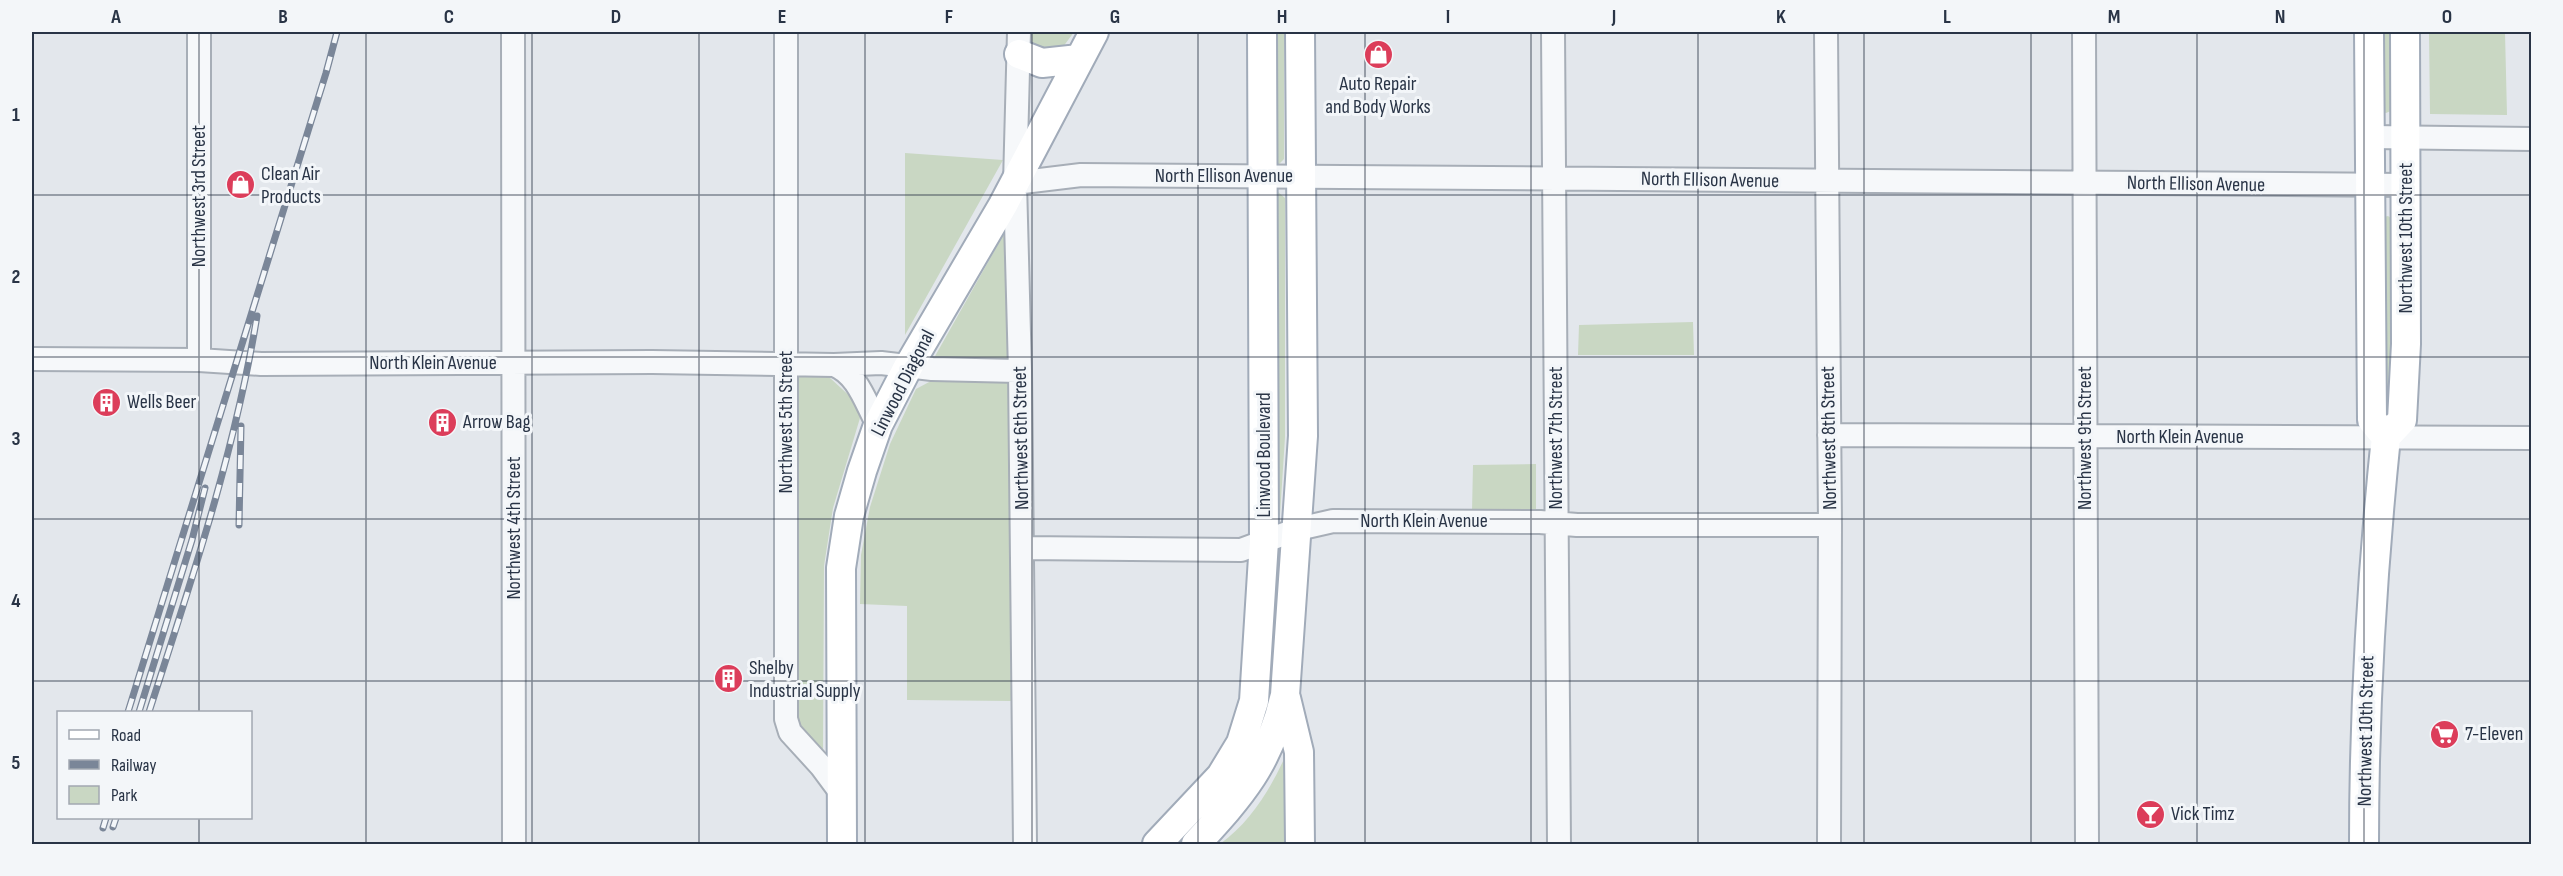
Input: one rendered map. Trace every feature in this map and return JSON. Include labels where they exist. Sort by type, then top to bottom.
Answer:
[{"type":"main road","name":"Linwood Diagonal","points":[[842,844],[841,568],[849,516],[878,425],[908,367],[1015,183],[1094,32]]},
{"type":"main road","name":"Linwood Boulevard","points":[[1157,844],[1221,776],[1237,750],[1249,722],[1257,674],[1264,541],[1262,32]]},
{"type":"main road","name":"Linwood Boulevard","points":[[1196,844],[1251,782],[1277,728],[1285,695],[1303,436],[1300,32]]},
{"type":"main road","name":"Northwest 10th Street","points":[[2369,32],[2372,420],[2386,437]]},
{"type":"main road","name":"Northwest 10th Street","points":[[2364,844],[2367,668],[2386,437],[2402,420],[2406,344],[2405,32]]},
{"type":"main road","points":[[1019,43],[1042,63],[1050,64],[1079,59]]},
{"type":"main road","points":[[1285,695],[1299,752],[1300,844]]},
{"type":"street","name":"Northwest 3rd Street","points":[[199,32],[199,360]]},
{"type":"street","name":"Northwest 4th Street","points":[[513,32],[514,844]]},
{"type":"street","name":"Northwest 5th Street","points":[[786,32],[786,719],[790,732],[842,793]]},
{"type":"street","name":"Northwest 7th Street","points":[[1553,32],[1559,844]]},
{"type":"street","name":"Northwest 8th Street","points":[[1826,32],[1830,525],[1829,844]]},
{"type":"street","name":"Northwest 9th Street","points":[[2084,32],[2087,844]]},
{"type":"street","name":"Northwest 6th Street","points":[[1019,43],[1015,183],[1020,371],[1025,844]]},
{"type":"street","points":[[2370,137],[2532,139]]},
{"type":"street","name":"North Ellison Avenue","points":[[1015,183],[1081,175],[1264,178],[1554,177],[1826,183],[2406,185]]},
{"type":"street","name":"North Klein Avenue","points":[[32,359],[199,360],[261,364],[514,362],[834,365],[863,362],[932,369],[1020,371]]},
{"type":"street","points":[[834,365],[840,367],[857,384],[878,425]]},
{"type":"street","name":"North Klein Avenue","points":[[1829,435],[2532,438]]},
{"type":"street","name":"North Klein Avenue","points":[[1022,548],[1240,550],[1298,529],[1333,521],[1577,525],[1830,525]]},
{"type":"green space","points":[[1031,32],[1074,32],[1060,51],[1033,47]]},
{"type":"green space","points":[[1272,32],[1284,32],[1284,159],[1278,165],[1275,165]]},
{"type":"green space","points":[[2379,32],[2394,32],[2393,110],[2386,113],[2381,111]]},
{"type":"green space","points":[[2429,32],[2505,32],[2507,115],[2430,114]]},
{"type":"green space","points":[[905,153],[1003,160],[905,335]]},
{"type":"green space","points":[[1278,192],[1285,198],[1285,437],[1278,519],[1275,193]]},
{"type":"green space","points":[[2388,216],[2395,221],[2391,410],[2387,411],[2384,410],[2384,217]]},
{"type":"green space","points":[[1007,231],[1009,359],[934,358],[1005,232]]},
{"type":"green space","points":[[1693,322],[1694,355],[1578,355],[1579,325]]},
{"type":"green space","points":[[800,375],[829,377],[854,400],[860,418],[833,508],[824,566],[823,752],[795,727],[795,378]]},
{"type":"green space","points":[[931,381],[1009,382],[1011,701],[907,700],[907,606],[860,604],[861,555],[870,507],[890,444],[916,389]]},
{"type":"green space","points":[[1536,464],[1536,511],[1472,512],[1473,465]]},
{"type":"green space","points":[[1288,750],[1290,844],[1220,844],[1252,813],[1276,776]]},
{"type":"railway","points":[[128,711],[337,32]]},
{"type":"railway","points":[[149,711],[196,565],[224,467],[248,367],[257,316]]},
{"type":"railway","points":[[239,525],[241,426]]},
{"type":"railway","points":[[139,711],[192,540],[205,488]]},
{"type":"railway","points":[[103,828],[106,819]]},
{"type":"railway","points":[[113,827],[116,819]]},
{"type":"place","name":"Auto Repair and Body Works","points":[[1378,54]]},
{"type":"place","name":"Clean Air Products","points":[[240,185]]},
{"type":"place","name":"Wells Beer","points":[[106,402]]},
{"type":"place","name":"Arrow Bag","points":[[442,422]]},
{"type":"place","name":"Shelby Industrial Supply","points":[[728,679]]},
{"type":"place","name":"7-Eleven","points":[[2444,734]]},
{"type":"place","name":"Vick Timz","points":[[2150,814]]}]
